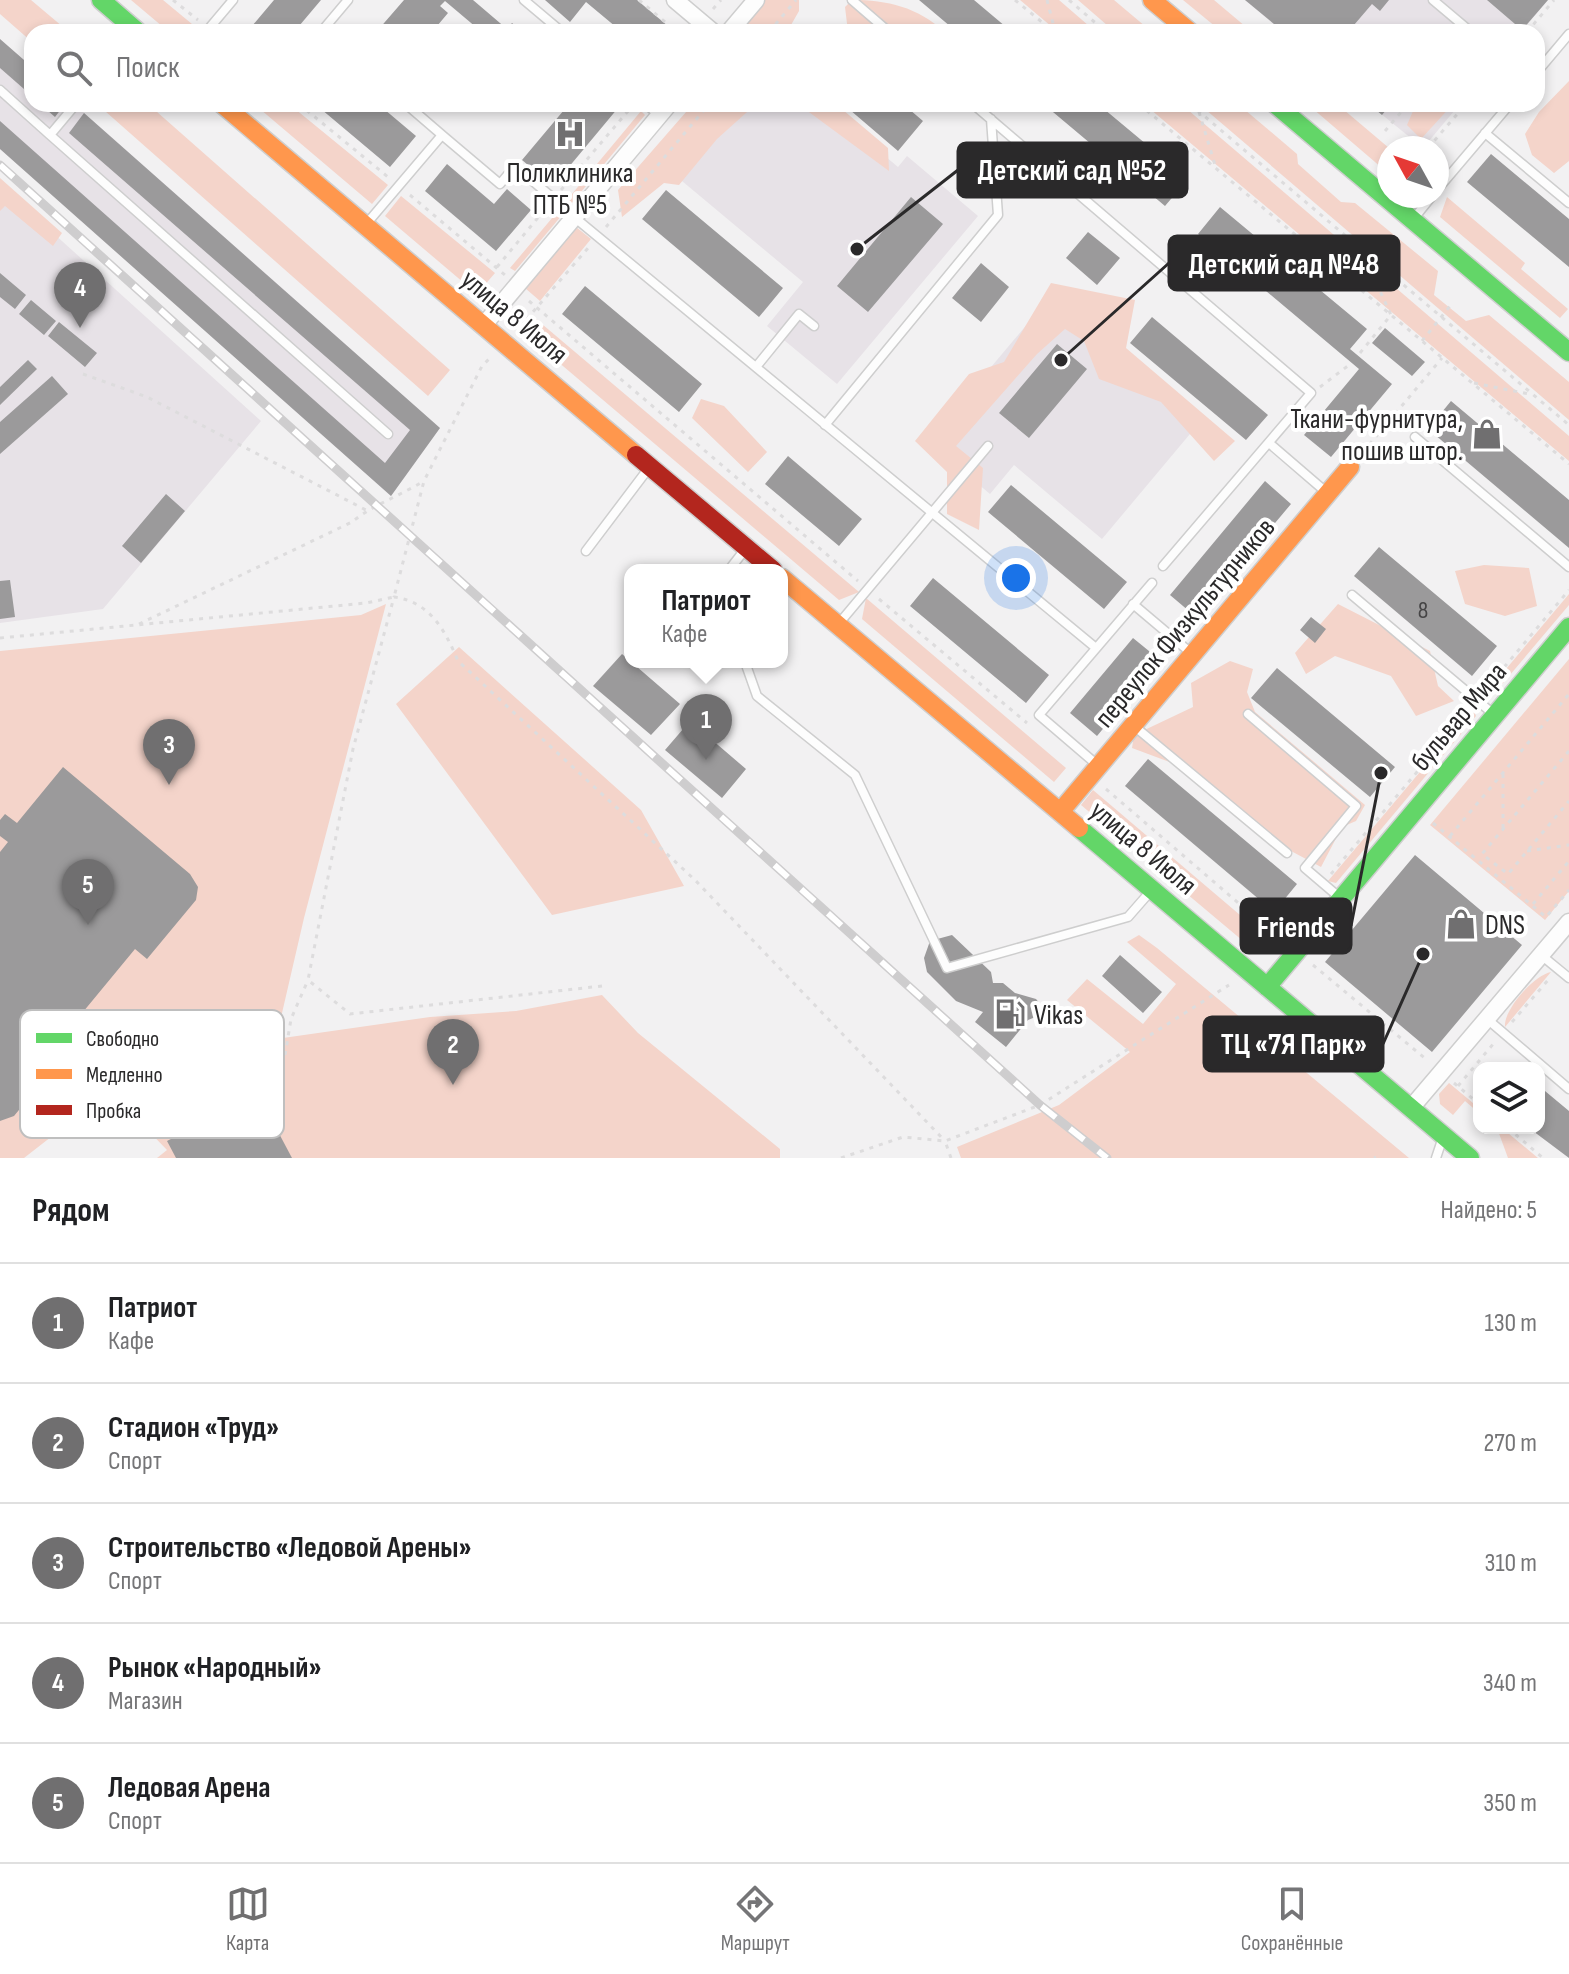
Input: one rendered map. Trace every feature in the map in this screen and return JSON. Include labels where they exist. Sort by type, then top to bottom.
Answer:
[{"type":"main road","points":[[101,0],[129,24]]},
{"type":"main road","points":[[1152,0],[1180,24]]},
{"type":"main road","name":"улица 8 Июля","points":[[231,112],[766,564]]},
{"type":"main road","points":[[1284,112],[1569,352]]},
{"type":"main road","name":"переулок Физкультурников","points":[[1060,812],[1350,467]]},
{"type":"main road","name":"улица 8 Июля","points":[[788,583],[1470,1158]]},
{"type":"main road","name":"бульвар Мира","points":[[1267,987],[1569,627]]},
{"type":"street","points":[[675,0],[704,24]]},
{"type":"street","points":[[736,24],[756,0]]},
{"type":"street","points":[[483,326],[574,217],[655,112]]},
{"type":"street","points":[[1411,1108],[1569,922]]},
{"type":"lane","points":[[214,24],[233,0]]},
{"type":"lane","points":[[328,24],[348,0]]},
{"type":"lane","points":[[524,0],[552,24]]},
{"type":"lane","points":[[852,0],[880,24]]},
{"type":"lane","points":[[1433,0],[1462,24]]},
{"type":"lane","points":[[1545,62],[1569,34]]},
{"type":"lane","points":[[0,90],[24,112]]},
{"type":"lane","points":[[24,112],[388,434]]},
{"type":"lane","points":[[50,135],[69,112]]},
{"type":"lane","points":[[415,112],[500,184],[515,166],[554,199]]},
{"type":"lane","points":[[983,112],[1311,393],[1163,566]]},
{"type":"lane","points":[[1449,176],[1503,112]]},
{"type":"lane","points":[[825,425],[998,215],[991,119]]},
{"type":"lane","points":[[1485,133],[1569,203]]},
{"type":"lane","points":[[365,226],[442,135]]},
{"type":"lane","points":[[1412,220],[1422,208]]},
{"type":"lane","points":[[574,217],[1096,648]]},
{"type":"lane","points":[[756,367],[799,314],[814,326]]},
{"type":"lane","points":[[1415,437],[1569,567]]},
{"type":"lane","points":[[1269,443],[1328,493]]},
{"type":"lane","points":[[838,625],[988,446]]},
{"type":"lane","points":[[586,551],[650,467]]},
{"type":"lane","points":[[734,564],[746,548]]},
{"type":"lane","points":[[1095,771],[1039,715],[1152,583]]},
{"type":"lane","points":[[1352,595],[1495,715]]},
{"type":"lane","points":[[1133,604],[1193,654]]},
{"type":"lane","points":[[747,668],[757,696],[855,775],[947,968],[1128,917],[1152,890]]},
{"type":"lane","points":[[1248,714],[1356,806],[1305,868],[1341,899]]},
{"type":"lane","points":[[1133,726],[1287,853]]},
{"type":"lane","points":[[1541,955],[1569,978]]},
{"type":"lane","points":[[1487,1019],[1569,1089]]},
{"type":"lane","points":[[1436,1158],[1443,1135]]},
{"type":"path","points":[[173,0],[200,24]]},
{"type":"path","points":[[639,0],[668,24]]},
{"type":"path","points":[[776,24],[796,0]]},
{"type":"path","points":[[1015,0],[1044,24]]},
{"type":"path","points":[[1047,0],[1052,24]]},
{"type":"path","points":[[1069,0],[1097,24]]},
{"type":"path","points":[[1534,24],[1554,0]]},
{"type":"path","points":[[497,267],[627,112]]},
{"type":"path","points":[[702,112],[536,309],[1032,727]]},
{"type":"path","points":[[1148,112],[1569,464]]},
{"type":"path","points":[[1199,112],[1216,169]]},
{"type":"path","points":[[1199,112],[1370,263],[1569,425]]},
{"type":"path","points":[[1385,131],[1401,112]]},
{"type":"path","points":[[1438,136],[1459,112]]},
{"type":"path","points":[[1315,251],[1370,263]]},
{"type":"path","points":[[1370,263],[1391,315]]},
{"type":"path","points":[[1422,341],[1450,306]]},
{"type":"path","points":[[1360,353],[1391,315]]},
{"type":"path","points":[[285,1055],[291,1019],[308,980],[353,749],[424,481],[482,366],[504,343]]},
{"type":"path","points":[[1350,467],[1442,358]]},
{"type":"path","points":[[1311,393],[1349,365]]},
{"type":"path","points":[[83,374],[147,397],[366,510]]},
{"type":"path","points":[[1471,382],[1533,395]]},
{"type":"path","points":[[136,625],[352,522],[366,510],[382,507],[424,481]]},
{"type":"path","points":[[1323,884],[1569,590]]},
{"type":"path","points":[[0,638],[394,597],[411,600],[433,616],[458,661],[695,880],[945,1141],[951,1158]]},
{"type":"path","points":[[1450,836],[1567,697]]},
{"type":"path","points":[[1569,751],[1482,854],[1508,874],[1569,801]]},
{"type":"path","points":[[1095,771],[1297,951],[1473,1099]]},
{"type":"path","points":[[1503,773],[1503,830]]},
{"type":"path","points":[[1433,822],[1546,917],[1569,890]]},
{"type":"path","points":[[1527,851],[1569,845]]},
{"type":"path","points":[[1532,905],[1569,861]]},
{"type":"path","points":[[1458,1086],[1558,969]]},
{"type":"path","points":[[841,1158],[903,1137],[945,1141],[1040,1105],[1249,973]]},
{"type":"path","points":[[308,980],[350,1014],[602,986]]},
{"type":"path","points":[[1515,1134],[1543,1158]]},
{"type":"shaded area","points":[[0,0],[31,0],[60,24],[24,24],[24,35],[0,14]]},
{"type":"shaded area","points":[[131,0],[163,0],[192,24],[160,24]]},
{"type":"shaded area","points":[[764,0],[799,0],[799,11],[792,24],[745,24]]},
{"type":"shaded area","points":[[852,0],[878,1],[913,11],[935,24],[847,24],[845,7]]},
{"type":"shaded area","points":[[1020,0],[1059,0],[1087,24],[1048,24]]},
{"type":"shaded area","points":[[1078,0],[1114,0],[1142,24],[1106,24]]},
{"type":"shaded area","points":[[1183,0],[1214,0],[1242,24],[1212,24]]},
{"type":"shaded area","points":[[1245,0],[1548,0],[1528,24],[1274,24]]},
{"type":"shaded area","points":[[0,39],[24,60],[24,112],[83,112],[440,428],[391,496],[0,149]]},
{"type":"shaded area","points":[[1569,81],[1569,161],[1554,173],[1532,155],[1525,134],[1539,112],[1545,112],[1545,106]]},
{"type":"shaded area","points":[[106,112],[157,112],[450,370],[428,396]]},
{"type":"shaded area","points":[[263,112],[299,112],[388,185],[372,204]]},
{"type":"shaded area","points":[[642,112],[645,115],[571,204],[567,200]]},
{"type":"shaded area","points":[[686,112],[747,112],[717,139],[679,185],[664,183],[622,217],[618,190]]},
{"type":"shaded area","points":[[730,112],[833,112],[898,167],[907,156],[978,216],[837,384],[767,326],[803,282],[676,176]]},
{"type":"shaded area","points":[[809,112],[845,112],[888,148],[889,171]]},
{"type":"shaded area","points":[[1154,112],[1190,112],[1569,436],[1569,461]]},
{"type":"shaded area","points":[[1208,112],[1247,112],[1297,154],[1298,164],[1341,202],[1355,203],[1438,271],[1434,295],[1466,321],[1489,315],[1569,382],[1569,420]]},
{"type":"shaded area","points":[[1317,112],[1346,112],[1377,138],[1377,164]]},
{"type":"shaded area","points":[[1379,112],[1453,112],[1433,136],[1408,136]]},
{"type":"shaded area","points":[[1413,112],[1446,112],[1424,136],[1418,136],[1407,125]]},
{"type":"shaded area","points":[[0,178],[62,233],[53,246],[5,206],[0,211]]},
{"type":"shaded area","points":[[0,185],[261,421],[103,609],[0,623]]},
{"type":"shaded area","points":[[401,196],[495,273],[477,294],[385,216]]},
{"type":"shaded area","points":[[1449,199],[1525,263],[1521,269],[1568,309],[1560,318],[1440,217],[1443,208],[1449,208]]},
{"type":"shaded area","points":[[558,211],[562,215],[515,271],[510,268]]},
{"type":"shaded area","points":[[576,227],[591,239],[540,301],[525,288]]},
{"type":"shaded area","points":[[1051,283],[1135,300],[1126,348],[1235,441],[1214,461],[1161,402],[1099,379],[1084,341],[1065,329],[1037,354],[956,446],[983,468],[979,530],[947,514],[947,472],[915,441],[969,374],[1004,362]]},
{"type":"shaded area","points":[[1050,297],[1200,422],[1102,539],[1014,465],[990,494],[928,442]]},
{"type":"shaded area","points":[[536,319],[859,592],[839,600],[524,333],[526,322]]},
{"type":"shaded area","points":[[701,399],[724,406],[767,452],[748,472],[692,418]]},
{"type":"shaded area","points":[[1484,565],[1529,568],[1537,606],[1505,616],[1465,604],[1455,571]]},
{"type":"shaded area","points":[[1569,594],[1569,605],[1493,695],[1485,694]]},
{"type":"shaded area","points":[[866,598],[1066,768],[1054,782],[862,619]]},
{"type":"shaded area","points":[[386,604],[283,1010],[20,1010],[20,1138],[50,1138],[24,1158],[0,1158],[0,651],[361,615]]},
{"type":"shaded area","points":[[1338,604],[1430,651],[1438,686],[1454,701],[1416,716],[1391,676],[1335,656],[1306,674],[1295,653]]},
{"type":"shaded area","points":[[459,647],[641,810],[684,886],[552,915],[396,704]]},
{"type":"shaded area","points":[[1569,659],[1569,891],[1545,920],[1430,825]]},
{"type":"shaded area","points":[[1230,661],[1253,669],[1247,692],[1255,712],[1365,805],[1356,821],[1342,827],[1321,867],[1291,851],[1191,770],[1132,748],[1134,735],[1193,707],[1191,683]]},
{"type":"shaded area","points":[[1473,709],[1476,716],[1336,883],[1328,881]]},
{"type":"shaded area","points":[[1093,790],[1260,932],[1259,943],[1249,946],[1081,805]]},
{"type":"shaded area","points":[[1139,935],[1409,1158],[961,1158],[957,1147],[1059,1105],[1130,1052],[1067,1000],[1087,979],[1143,1024],[1176,984],[1127,942]]},
{"type":"shaded area","points":[[1551,972],[1505,1027],[1509,1012],[1521,994],[1536,979]]},
{"type":"shaded area","points":[[602,995],[638,1033],[780,1149],[780,1158],[157,1158],[167,1150],[155,1138],[284,1138],[284,1038],[430,1017],[516,1011]]},
{"type":"shaded area","points":[[1449,1083],[1473,1103],[1473,1108],[1465,1101],[1453,1115],[1440,1104],[1439,1094]]},
{"type":"shaded area","points":[[1499,1134],[1509,1134],[1538,1158],[1508,1158]]},
{"type":"building","points":[[274,0],[321,0],[301,24],[254,24]]},
{"type":"building","points":[[404,0],[473,0],[501,24],[472,24],[445,1],[440,6],[448,13],[439,24],[383,24]]},
{"type":"building","points":[[545,0],[637,0],[666,24],[612,24],[586,2],[570,22]]},
{"type":"building","points":[[919,0],[974,0],[1002,24],[948,24]]},
{"type":"building","points":[[1245,0],[1389,0],[1380,11],[1372,4],[1355,24],[1274,24]]},
{"type":"building","points":[[1487,0],[1548,0],[1527,24],[1515,24]]},
{"type":"building","points":[[0,39],[24,60],[24,89],[0,68]]},
{"type":"building","points":[[325,112],[388,112],[416,136],[390,167]]},
{"type":"building","name":"Поликлиника ПТБ №5","points":[[562,112],[615,112],[553,186],[522,160]]},
{"type":"building","points":[[852,112],[912,112],[923,121],[898,151]]},
{"type":"building","points":[[1053,112],[1108,112],[1188,179],[1165,206]]},
{"type":"building","points":[[84,113],[440,428],[391,496],[0,149],[0,121],[385,463],[410,430],[69,133]]},
{"type":"building","points":[[1491,154],[1569,219],[1569,267],[1467,182]]},
{"type":"building","points":[[447,164],[494,204],[507,189],[531,210],[496,251],[425,191]]},
{"type":"building","points":[[666,190],[783,288],[759,317],[642,219]]},
{"type":"building","points":[[911,197],[943,224],[868,312],[837,286]]},
{"type":"building","points":[[1220,207],[1367,329],[1350,349],[1392,384],[1331,457],[1304,435],[1359,369],[1198,234]]},
{"type":"building","points":[[1088,232],[1120,258],[1097,285],[1066,258]]},
{"type":"building","points":[[981,263],[1009,287],[981,322],[952,298]]},
{"type":"building","points":[[0,273],[26,295],[15,309],[0,297]]},
{"type":"building","points":[[585,286],[702,384],[679,412],[562,314]]},
{"type":"building","points":[[31,300],[56,321],[44,335],[19,314]]},
{"type":"building","points":[[1152,317],[1268,415],[1246,440],[1130,343]]},
{"type":"building","points":[[59,322],[97,353],[85,367],[48,336]]},
{"type":"building","points":[[1385,328],[1425,362],[1412,376],[1372,343]]},
{"type":"building","points":[[1057,344],[1087,369],[1029,438],[999,413]]},
{"type":"building","points":[[28,360],[37,369],[0,405],[0,387]]},
{"type":"building","points":[[52,376],[68,394],[0,454],[0,422]]},
{"type":"building","points":[[1451,401],[1569,500],[1569,548],[1428,429]]},
{"type":"building","points":[[788,456],[862,519],[839,546],[765,484]]},
{"type":"building","points":[[1265,481],[1291,504],[1196,617],[1170,595]]},
{"type":"building","points":[[1011,485],[1127,582],[1104,609],[988,512]]},
{"type":"building","points":[[166,494],[185,511],[141,563],[122,546]]},
{"type":"building","points":[[1379,547],[1497,646],[1472,676],[1354,576]]},
{"type":"building","points":[[933,578],[1049,675],[1026,703],[910,606]]},
{"type":"building","points":[[10,580],[15,617],[0,619],[0,581]]},
{"type":"building","points":[[1311,617],[1326,629],[1315,643],[1300,630]]},
{"type":"building","points":[[1133,638],[1160,660],[1097,736],[1070,713]]},
{"type":"building","points":[[622,654],[624,668],[638,668],[680,704],[651,735],[593,686]]},
{"type":"building","points":[[1277,668],[1395,767],[1370,797],[1251,698]]},
{"type":"building","points":[[690,721],[746,769],[722,798],[665,750]]},
{"type":"building","points":[[1148,759],[1297,884],[1274,912],[1125,786]]},
{"type":"building","points":[[63,767],[190,874],[198,887],[196,900],[147,959],[135,949],[85,1010],[20,1010],[20,1109],[14,1116],[0,1121],[0,852],[8,842],[0,836],[0,820],[5,814],[17,823]]},
{"type":"building","points":[[1415,855],[1522,945],[1432,1052],[1325,962]]},
{"type":"building","points":[[952,935],[991,972],[993,983],[1003,983],[1015,993],[1036,999],[1041,1005],[1038,1016],[1028,1020],[1006,1047],[975,1022],[983,1012],[956,1001],[927,972],[924,958],[930,941]]},
{"type":"building","points":[[1120,955],[1162,992],[1143,1013],[1102,976]]},
{"type":"building","points":[[1545,1091],[1569,1111],[1569,1158],[1537,1134],[1545,1134]]},
{"type":"building","points":[[173,1138],[281,1138],[292,1158],[176,1158],[167,1141]]},
{"type":"railway","points":[[0,165],[1040,1105],[1107,1158]]},
{"type":"traffic: fast","points":[[101,0],[129,24]]},
{"type":"traffic: fast","points":[[1284,112],[1569,352]]},
{"type":"traffic: fast","points":[[1267,987],[1569,627]]},
{"type":"traffic: fast","points":[[1079,828],[1470,1158]]},
{"type":"traffic: slow","points":[[1152,0],[1180,24]]},
{"type":"traffic: slow","points":[[231,112],[636,455]]},
{"type":"traffic: slow","points":[[1060,812],[1350,467]]},
{"type":"traffic: slow","points":[[788,583],[1079,828]]},
{"type":"traffic: jam","points":[[636,455],[766,564]]},
{"type":"place","name":"Поликлиника ПТБ №5","points":[[570,134]]},
{"type":"place","name":"Детский сад №52","points":[[857,249]]},
{"type":"place","name":"Рынок «Народный»","points":[[80,328]]},
{"type":"place","name":"Детский сад №48","points":[[1061,360]]},
{"type":"place","name":"Ткани-фурнитура, пошив штор.","points":[[1487,434]]},
{"type":"place","name":"Патриот","points":[[706,760]]},
{"type":"place","name":"Friends","points":[[1381,773]]},
{"type":"place","name":"Строительство «Ледовой Арены»","points":[[169,785]]},
{"type":"place","name":"DNS","points":[[1461,924]]},
{"type":"place","name":"Ледовая Арена","points":[[88,925]]},
{"type":"place","name":"ТЦ «7Я Парк»","points":[[1423,954]]},
{"type":"place","name":"Vikas","points":[[1010,1014]]},
{"type":"place","name":"Стадион «Труд»","points":[[453,1085]]}]
